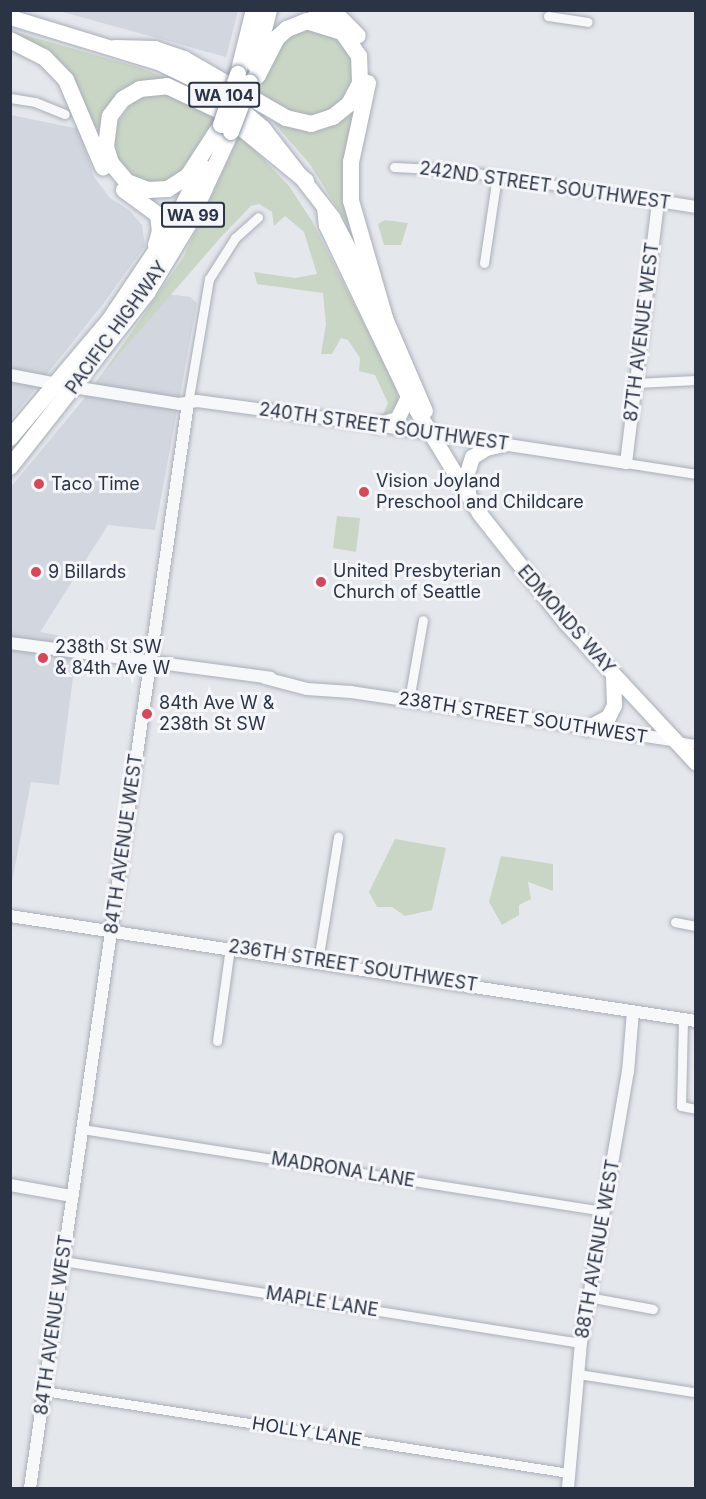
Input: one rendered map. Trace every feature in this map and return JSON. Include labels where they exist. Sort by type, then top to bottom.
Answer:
[{"type":"highway","name":"PACIFIC HIGHWAY","points":[[244,78],[254,10]]},
{"type":"highway","name":"PACIFIC HIGHWAY","points":[[10,438],[65,386],[153,285],[188,225],[269,10]]},
{"type":"highway","points":[[316,10],[340,18],[352,27],[369,64],[350,179],[357,225],[385,318]]},
{"type":"highway","points":[[115,48],[155,50],[184,59],[286,118],[311,124],[333,117],[350,104],[360,83],[359,56],[342,32],[307,21],[287,29],[277,38],[258,75],[244,78]]},
{"type":"highway","points":[[10,40],[55,66],[72,91],[102,165],[124,190],[158,215],[160,231],[151,262]]},
{"type":"highway","points":[[226,129],[188,176],[168,189],[148,190],[128,182],[111,163],[106,147],[110,116],[123,99],[140,89],[167,86],[222,112],[306,181]]},
{"type":"highway","name":"PACIFIC HIGHWAY","points":[[10,467],[151,262],[226,129]]},
{"type":"main road","name":"EDMONDS WAY","points":[[10,17],[160,63],[222,93],[263,128],[333,217],[385,318],[434,434]]},
{"type":"main road","name":"EDMONDS WAY","points":[[324,207],[326,225],[408,396],[434,434],[468,496],[508,554],[613,674],[696,763]]},
{"type":"main road","points":[[376,424],[397,419],[408,396]]},
{"type":"main road","points":[[468,496],[467,473],[472,456],[486,448],[504,444]]},
{"type":"main road","points":[[587,728],[608,717],[614,705],[613,674]]},
{"type":"street","points":[[548,16],[570,15],[588,22]]},
{"type":"street","points":[[10,98],[35,102],[64,114]]},
{"type":"street","name":"242ND STREET SOUTHWEST","points":[[394,166],[497,176],[696,207]]},
{"type":"street","points":[[484,262],[497,176]]},
{"type":"street","name":"87TH AVENUE WEST","points":[[626,463],[658,201]]},
{"type":"street","name":"84TH AVENUE WEST","points":[[30,1488],[188,403],[209,279],[235,238],[258,217]]},
{"type":"street","name":"240TH STREET SOUTHWEST","points":[[10,375],[65,386],[188,403],[376,424],[696,474]]},
{"type":"street","points":[[636,383],[696,380]]},
{"type":"street","points":[[409,700],[423,620]]},
{"type":"street","name":"238TH STREET SOUTHWEST","points":[[10,643],[264,678],[307,689],[409,700],[696,744]]},
{"type":"street","points":[[318,961],[338,837]]},
{"type":"street","name":"236TH STREET SOUTHWEST","points":[[10,916],[230,947],[689,1020]]},
{"type":"street","points":[[675,922],[696,926]]},
{"type":"street","points":[[217,1041],[230,947]]},
{"type":"street","name":"88TH AVENUE WEST","points":[[568,1488],[581,1343],[628,1072],[633,1011]]},
{"type":"street","points":[[689,1020],[681,1106],[696,1109]]},
{"type":"street","name":"MADRONA LANE","points":[[82,1129],[603,1211]]},
{"type":"street","points":[[10,1185],[72,1196]]},
{"type":"street","name":"MAPLE LANE","points":[[63,1261],[581,1343]]},
{"type":"street","points":[[588,1297],[653,1309]]},
{"type":"street","points":[[578,1374],[693,1392]]},
{"type":"street","name":"HOLLY LANE","points":[[44,1390],[569,1473]]},
{"type":"shaded area","points":[[238,10],[226,57],[59,11]]},
{"type":"shaded area","points":[[11,115],[79,129],[94,177],[110,198],[129,210],[142,225],[145,246],[103,304],[11,419]]},
{"type":"shaded area","points":[[160,293],[190,297],[197,303],[155,530],[108,525],[40,632],[78,639],[59,785],[31,782],[11,887],[11,487],[83,400]]},
{"type":"green space","points":[[308,30],[336,38],[351,58],[354,72],[351,91],[332,112],[300,118],[258,94],[279,47],[292,35]]},
{"type":"green space","points":[[11,31],[138,67],[169,79],[151,82],[101,128],[92,128],[84,104]]},
{"type":"green space","points":[[167,93],[216,116],[182,173],[169,181],[153,184],[132,176],[120,164],[114,150],[115,126],[132,102],[143,95]]},
{"type":"green space","points":[[354,108],[350,225],[348,225],[309,163],[273,122],[305,131],[334,125]]},
{"type":"green space","points":[[240,134],[289,186],[312,221],[397,389],[398,403],[391,412],[383,415],[388,403],[375,375],[359,371],[360,358],[348,340],[341,338],[332,354],[321,354],[326,324],[323,293],[257,284],[254,272],[295,278],[317,274],[304,232],[285,216],[274,226],[272,212],[259,204],[251,206],[221,237],[104,372],[183,258]]},
{"type":"green space","points":[[385,220],[408,223],[401,245],[384,245],[378,224]]},
{"type":"green space","points":[[337,516],[360,518],[356,552],[333,548]]},
{"type":"green space","points":[[395,839],[446,848],[432,910],[405,916],[392,907],[377,907],[369,892]]},
{"type":"green space","points":[[501,856],[553,864],[553,891],[528,882],[531,899],[519,905],[519,915],[502,925],[489,902]]},
{"type":"place","name":"Taco Time","points":[[39,484]]},
{"type":"place","name":"Vision Joyland Preschool and Childcare","points":[[364,492]]},
{"type":"place","name":"9 Billards","points":[[36,572]]},
{"type":"place","name":"United Presbyterian Church of Seattle","points":[[321,582]]},
{"type":"place","name":"238th St SW & 84th Ave W","points":[[43,658]]},
{"type":"place","name":"84th Ave W & 238th St SW","points":[[147,714]]}]
